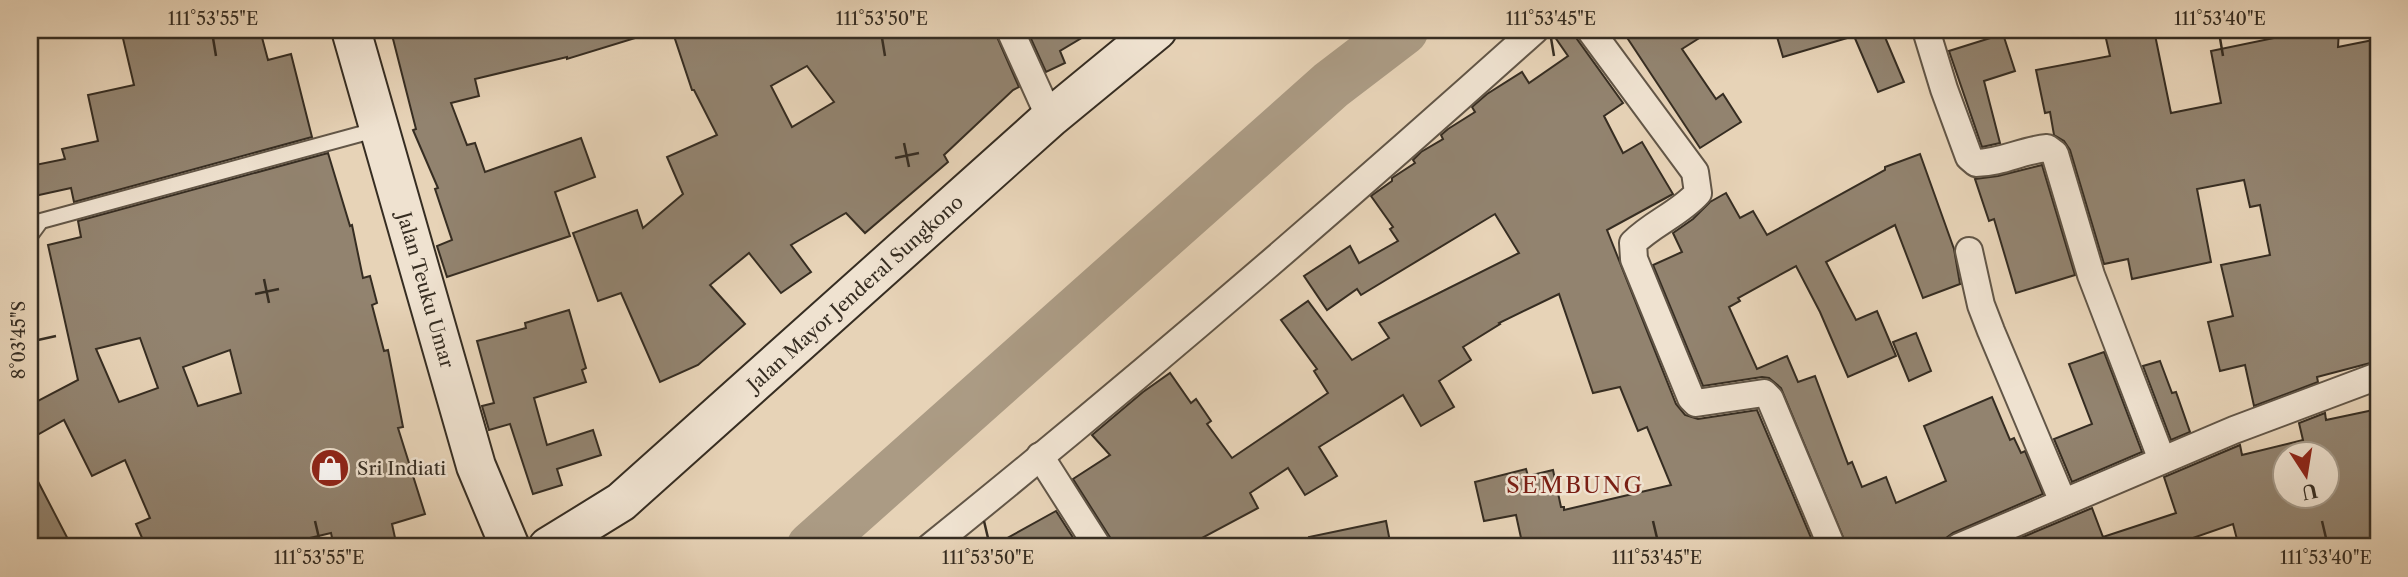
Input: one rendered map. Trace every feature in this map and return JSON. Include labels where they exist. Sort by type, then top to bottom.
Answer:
[{"type":"main road","name":"Jalan Teuku Umar","points":[[351,30],[476,466],[510,547]]},
{"type":"main road","name":"Jalan Mayor Jenderal Sungkono","points":[[548,547],[621,502],[1050,118],[1157,30]]},
{"type":"street","points":[[1010,30],[1050,118]]},
{"type":"street","points":[[930,547],[1401,151],[1535,30]]},
{"type":"street","points":[[1590,30],[1695,172],[1698,194],[1687,206],[1647,229],[1633,243],[1634,259],[1691,398],[1696,403],[1764,393],[1770,400],[1832,547]]},
{"type":"street","points":[[1926,30],[1948,102],[1969,157],[1976,163],[1990,163],[2038,149],[2047,148],[2055,154],[2091,275],[2162,460]]},
{"type":"street","points":[[1969,251],[1981,305],[2063,502]]},
{"type":"street","points":[[1959,547],[1987,542],[2063,502],[2286,409],[2378,376]]},
{"type":"street","points":[[1040,456],[1098,547]]},
{"type":"lane","points":[[30,236],[41,221],[380,128]]},
{"type":"building","points":[[121,30],[260,30],[268,60],[291,54],[312,137],[74,202],[71,188],[30,197],[30,166],[65,159],[62,149],[98,141],[88,95],[134,85]]},
{"type":"building","points":[[425,30],[427,37],[455,30],[645,30],[645,35],[567,59],[475,79],[479,96],[451,103],[467,145],[475,143],[485,172],[581,138],[595,177],[555,192],[570,236],[447,277],[437,246],[452,240],[435,189],[438,188],[413,130],[416,129],[392,35]]},
{"type":"building","points":[[672,30],[994,30],[1019,87],[944,155],[948,162],[865,233],[846,213],[791,245],[811,272],[781,293],[749,253],[710,285],[745,324],[698,365],[660,382],[621,293],[598,301],[573,233],[637,210],[643,228],[683,194],[667,157],[717,135],[692,90]],"holes":[[[807,66],[834,102],[792,127],[771,86]]]},
{"type":"building","points":[[1027,30],[1095,30],[1060,51],[1065,63],[1046,72]]},
{"type":"building","points":[[1550,30],[1575,30],[1577,39],[1623,103],[1604,116],[1623,153],[1642,142],[1673,194],[1607,230],[1676,404],[1685,415],[1698,419],[1757,410],[1815,547],[1523,547],[1516,515],[1484,521],[1475,482],[1526,469],[1528,476],[1553,470],[1564,510],[1671,485],[1647,427],[1638,431],[1620,387],[1593,393],[1559,294],[1499,323],[1463,347],[1471,360],[1439,381],[1454,407],[1421,426],[1403,395],[1319,447],[1337,476],[1305,495],[1288,468],[1250,493],[1258,508],[1198,540],[1203,547],[1114,547],[1073,479],[1110,455],[1092,435],[1143,392],[1170,373],[1191,403],[1196,399],[1211,421],[1207,424],[1232,458],[1328,393],[1314,371],[1317,369],[1281,320],[1308,301],[1352,360],[1389,338],[1379,323],[1519,253],[1495,214],[1361,295],[1357,289],[1327,310],[1304,276],[1350,246],[1359,263],[1398,241],[1390,229],[1393,227],[1371,196],[1415,163],[1413,160],[1421,152],[1443,139],[1441,135],[1448,129],[1475,112],[1472,107],[1487,94],[1522,72],[1529,83],[1568,56]]},
{"type":"building","points":[[1622,30],[1712,30],[1682,49],[1716,99],[1723,94],[1741,122],[1700,148]]},
{"type":"building","points":[[1775,30],[1882,30],[1904,82],[1878,92],[1854,36],[1783,57]]},
{"type":"building","points":[[2104,30],[2154,30],[2171,113],[2221,103],[2211,51],[2274,38],[2272,30],[2339,30],[2338,47],[2378,39],[2378,361],[2317,377],[2318,382],[2254,406],[2245,365],[2220,371],[2208,322],[2233,316],[2221,265],[2270,255],[2260,205],[2250,207],[2244,180],[2197,189],[2211,262],[2132,279],[2128,259],[2104,264],[2070,150],[2064,141],[2054,135],[2050,112],[2045,113],[2036,70],[2110,56]]},
{"type":"building","points":[[2003,34],[2015,71],[1984,81],[2000,143],[1982,147],[1949,51]]},
{"type":"building","points":[[328,153],[350,226],[352,225],[363,278],[370,276],[377,303],[372,305],[384,351],[388,350],[403,427],[398,428],[425,514],[392,524],[397,547],[334,547],[331,533],[272,547],[146,547],[136,524],[150,518],[125,460],[92,476],[64,420],[30,439],[30,405],[78,380],[48,245],[81,237],[78,221]],"holes":[[[140,338],[158,388],[119,402],[96,349]],[[230,350],[241,393],[198,406],[183,367]]]},
{"type":"building","points":[[1920,154],[1954,249],[1960,284],[1923,298],[1895,225],[1826,262],[1856,320],[1877,311],[1896,356],[1848,377],[1820,312],[1796,266],[1738,298],[1740,301],[1729,307],[1757,369],[1787,356],[1798,382],[1815,376],[1848,464],[1852,462],[1862,487],[1886,477],[1896,503],[1946,481],[1924,426],[1992,397],[2010,440],[2014,438],[2021,453],[2025,451],[2043,494],[1953,533],[1946,538],[1944,547],[1847,547],[1781,388],[1769,378],[1762,377],[1703,386],[1653,265],[1682,252],[1673,233],[1693,219],[1710,202],[1726,193],[1740,218],[1753,211],[1767,235],[1885,170],[1885,167]]},
{"type":"building","points":[[2042,165],[2075,275],[2016,293],[1994,219],[1989,221],[1975,179]]},
{"type":"building","points":[[569,310],[586,368],[582,370],[586,382],[534,398],[547,445],[593,430],[601,455],[557,469],[562,485],[533,494],[510,424],[489,430],[482,406],[494,403],[477,341],[526,328],[525,323]]},
{"type":"building","points":[[1916,333],[1931,371],[1909,381],[1893,342]]},
{"type":"building","points":[[2104,352],[2142,452],[2072,482],[2054,439],[2092,424],[2069,364]]},
{"type":"building","points":[[2160,361],[2172,393],[2176,392],[2190,432],[2171,440],[2143,366]]},
{"type":"building","points":[[2378,409],[2378,547],[2239,547],[2233,524],[2167,547],[1999,547],[2092,508],[2103,537],[2176,513],[2164,477],[2240,445],[2242,455],[2272,448],[2272,510],[2342,510],[2342,440],[2303,440],[2299,423],[2325,413],[2326,420]]},
{"type":"building","points":[[30,466],[72,547],[30,547]]},
{"type":"building","points":[[1056,511],[1079,547],[991,547]]},
{"type":"building","points":[[1386,521],[1391,547],[1310,547],[1309,537]]},
{"type":"waterway","points":[[812,547],[1331,85],[1403,30]]},
{"type":"place","name":"Sri Indiati","points":[[330,468]]},
{"type":"district","name":"SEMBUNG","points":[[1575,485]]}]
